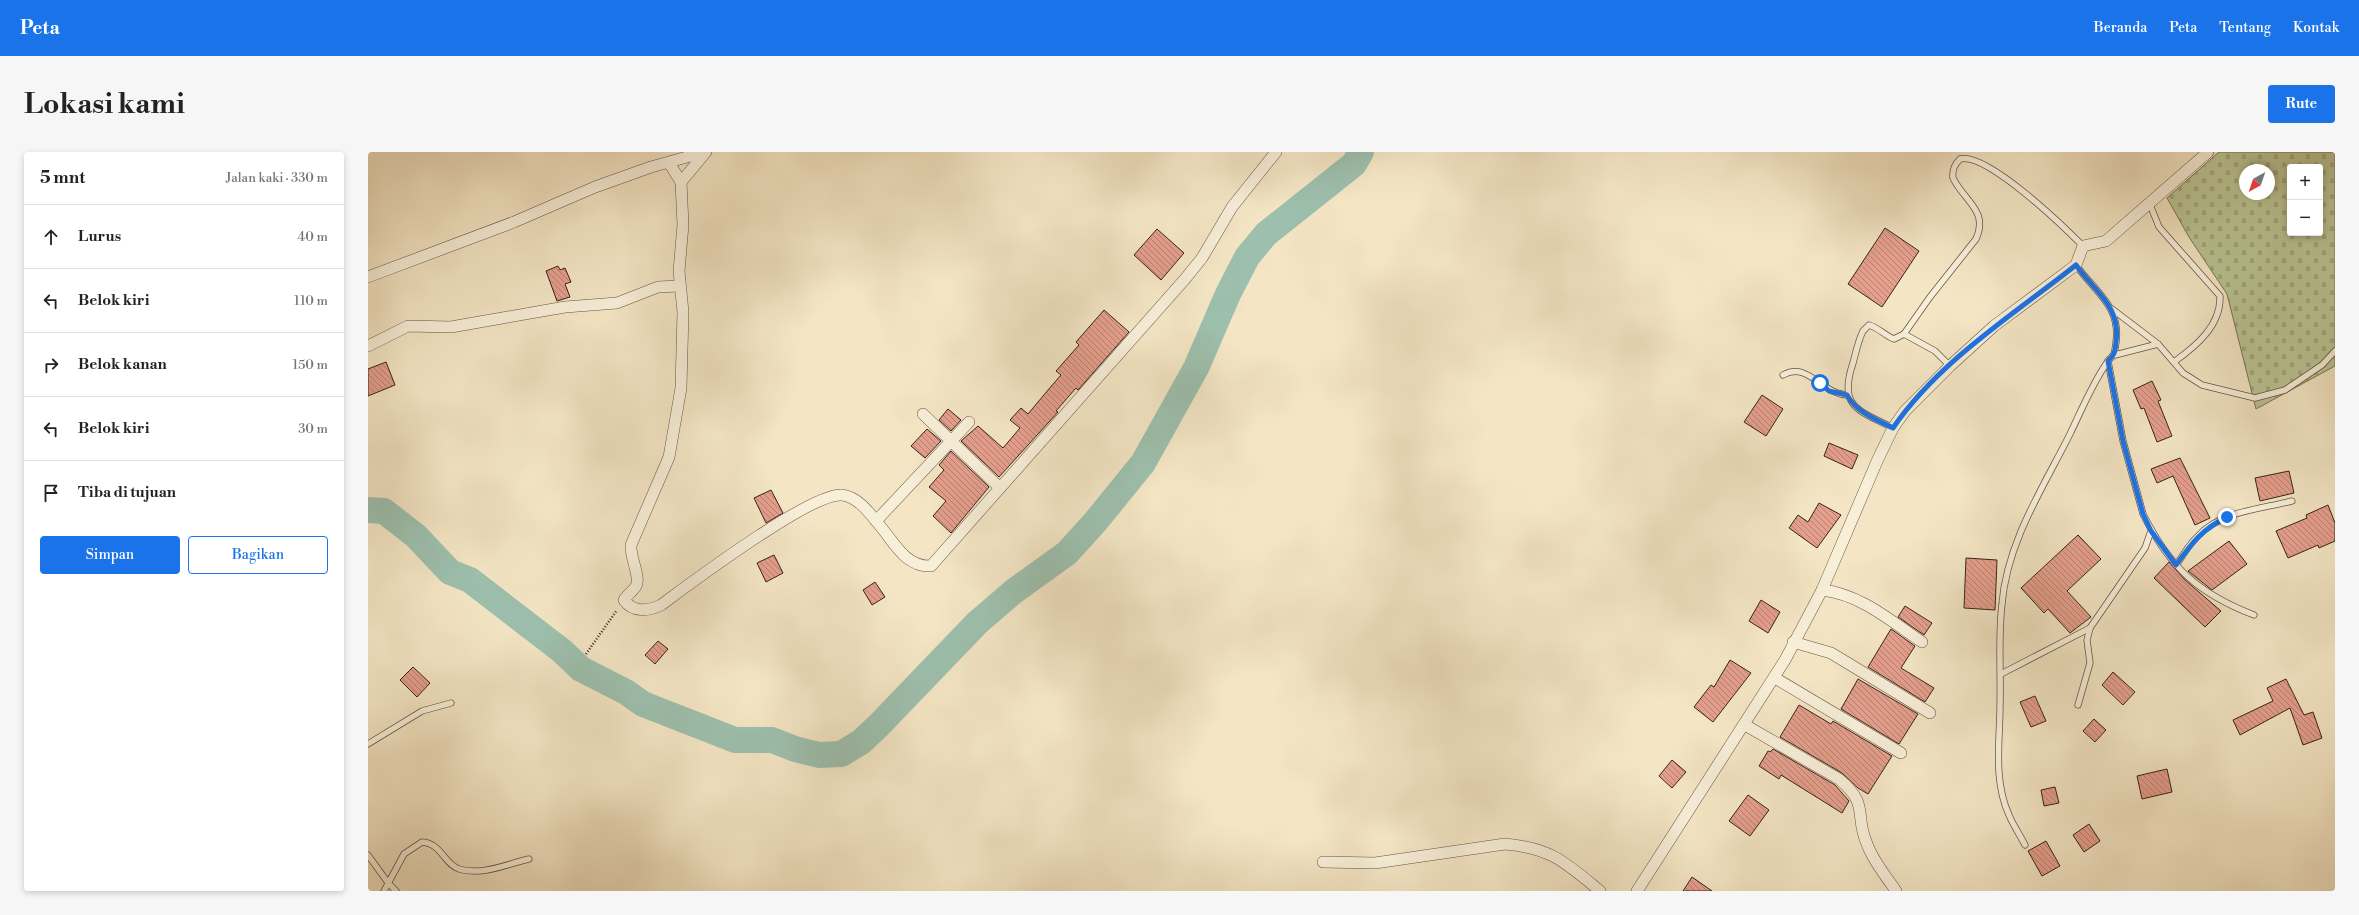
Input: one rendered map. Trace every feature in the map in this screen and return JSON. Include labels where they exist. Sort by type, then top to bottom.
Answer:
[{"type":"street","points":[[368,277],[514,222],[665,159],[706,152]]},
{"type":"street","points":[[681,182],[706,152]]},
{"type":"street","points":[[665,159],[681,182],[683,225],[679,286],[683,312],[683,343],[681,388],[669,457],[631,545],[630,556],[639,576],[637,585],[624,600],[628,605],[645,610],[661,605],[799,510],[835,495],[850,498],[858,502],[876,520],[908,560],[922,566],[931,566],[1185,279],[1202,258],[1232,206],[1276,152]]},
{"type":"street","points":[[1637,891],[1746,725],[1775,678],[1822,590],[1856,506],[1893,428],[1905,411],[1950,366],[1994,326],[2076,265],[2083,246],[2106,241],[2208,152]]},
{"type":"street","points":[[368,346],[408,326],[451,328],[565,307],[617,303],[658,287],[679,286]]},
{"type":"street","points":[[923,414],[950,442],[1000,488]]},
{"type":"street","points":[[876,520],[969,422]]},
{"type":"street","points":[[1822,590],[1838,592],[1861,601],[1922,642]]},
{"type":"street","points":[[1793,642],[1832,653],[1930,713]]},
{"type":"street","points":[[1775,678],[1902,753]]},
{"type":"street","points":[[1746,725],[1839,779],[1850,788],[1858,800],[1866,843],[1896,891]]},
{"type":"street","points":[[1323,862],[1375,864],[1505,844],[1526,846],[1555,855],[1600,891]]},
{"type":"lane","points":[[1893,428],[1865,414],[1850,400],[1847,395],[1846,382],[1863,331],[1869,325],[1878,328],[1886,336],[1894,339],[1904,334],[1930,296],[1973,244],[1981,229],[1981,220],[1953,178],[1952,170],[1955,164],[1968,155],[1983,157],[2002,168],[2083,246]]},
{"type":"lane","points":[[2149,202],[2159,227],[2220,296],[2218,311],[2211,329],[2196,346],[2174,362]]},
{"type":"lane","points":[[2076,265],[2111,308],[2116,317],[2117,336],[2114,355]]},
{"type":"lane","points":[[2111,308],[2158,344],[2183,373],[2202,385],[2256,398],[2285,390],[2322,365],[2335,351]]},
{"type":"lane","points":[[1904,334],[1935,351],[1950,366]]},
{"type":"lane","points":[[2025,845],[2008,815],[2000,784],[1998,753],[2002,604],[2016,547],[2026,517],[2070,433],[2089,392],[2108,361],[2114,355],[2158,344]]},
{"type":"lane","points":[[2108,361],[2123,441],[2143,514],[2151,531],[2176,565],[2200,589],[2226,604],[2254,615]]},
{"type":"lane","points":[[1783,375],[1790,371],[1802,371],[1829,391],[1847,395]]},
{"type":"lane","points":[[2176,565],[2198,535],[2213,524],[2227,517],[2292,501]]},
{"type":"lane","points":[[2078,705],[2090,664],[2087,640],[2090,628],[2145,548],[2151,531]]},
{"type":"lane","points":[[2001,674],[2090,628]]},
{"type":"lane","points":[[368,744],[422,711],[451,703]]},
{"type":"lane","points":[[384,891],[404,854],[422,842],[432,844],[458,868],[483,871],[530,859]]},
{"type":"lane","points":[[368,855],[389,884],[396,891]]},
{"type":"path","points":[[586,654],[624,600]]},
{"type":"green space","points":[[2219,152],[2335,152],[2335,366],[2256,409],[2227,294],[2189,237],[2167,198]]},
{"type":"building","points":[[1885,228],[1919,251],[1882,307],[1848,284]]},
{"type":"building","points":[[1157,229],[1184,253],[1161,280],[1134,255]]},
{"type":"building","points":[[558,266],[560,270],[565,268],[571,282],[565,284],[570,297],[557,301],[546,271]]},
{"type":"building","points":[[1104,310],[1129,332],[1078,390],[1076,388],[1056,411],[1058,412],[999,477],[961,441],[978,426],[1003,448],[1020,428],[1010,420],[1021,408],[1028,414],[1061,375],[1056,371],[1079,345],[1076,342]]},
{"type":"building","points":[[386,362],[395,385],[368,396],[368,369]]},
{"type":"building","points":[[2152,381],[2161,400],[2158,401],[2172,436],[2157,442],[2144,408],[2141,409],[2133,390]]},
{"type":"building","points":[[1762,395],[1783,409],[1766,436],[1744,422]]},
{"type":"building","points":[[948,409],[961,420],[951,431],[939,420]]},
{"type":"building","points":[[927,429],[941,441],[925,458],[911,446]]},
{"type":"building","points":[[1829,443],[1858,455],[1852,469],[1824,456]]},
{"type":"building","points":[[951,451],[989,487],[951,533],[933,516],[946,501],[929,487],[944,470],[939,465]]},
{"type":"building","points":[[2180,458],[2210,518],[2195,525],[2173,476],[2157,483],[2151,469]]},
{"type":"building","points":[[2289,471],[2294,493],[2260,501],[2255,478]]},
{"type":"building","points":[[771,490],[783,513],[766,523],[754,498]]},
{"type":"building","points":[[1819,503],[1841,515],[1817,548],[1789,528],[1798,515],[1808,522]]},
{"type":"building","points":[[2328,505],[2335,523],[2335,541],[2319,548],[2318,545],[2288,558],[2276,531],[2307,518],[2306,515]]},
{"type":"building","points":[[2078,535],[2101,559],[2067,591],[2091,617],[2070,633],[2048,609],[2044,613],[2021,588]]},
{"type":"building","points":[[2229,541],[2247,564],[2212,590],[2188,571]]},
{"type":"building","points":[[774,555],[783,573],[766,582],[757,563]]},
{"type":"building","points":[[1966,558],[1997,560],[1995,610],[1964,608]]},
{"type":"building","points":[[2169,562],[2185,580],[2221,611],[2205,627],[2154,578]]},
{"type":"building","points":[[875,582],[885,597],[872,605],[863,590]]},
{"type":"building","points":[[1761,600],[1780,612],[1768,633],[1749,621]]},
{"type":"building","points":[[1905,606],[1932,623],[1924,635],[1898,617]]},
{"type":"building","points":[[1891,629],[1915,646],[1901,668],[1934,688],[1925,702],[1868,667]]},
{"type":"building","points":[[658,641],[668,649],[655,664],[645,655]]},
{"type":"building","points":[[1730,660],[1751,673],[1713,722],[1694,707],[1711,685],[1714,687]]},
{"type":"building","points":[[413,667],[430,683],[417,697],[400,680]]},
{"type":"building","points":[[2113,672],[2135,692],[2123,705],[2102,685]]},
{"type":"building","points":[[1858,679],[1918,714],[1899,744],[1841,709]]},
{"type":"building","points":[[2286,679],[2304,715],[2313,712],[2322,738],[2303,745],[2290,708],[2240,735],[2233,720],[2273,701],[2267,688]]},
{"type":"building","points":[[2035,696],[2046,721],[2031,727],[2020,702]]},
{"type":"building","points":[[1799,705],[1831,724],[1833,721],[1892,756],[1868,794],[1858,788],[1842,773],[1780,737]]},
{"type":"building","points":[[2094,719],[2106,730],[2095,742],[2083,731]]},
{"type":"building","points":[[1773,749],[1835,785],[1849,801],[1842,813],[1781,775],[1779,779],[1759,766],[1768,751],[1770,752]]},
{"type":"building","points":[[1672,760],[1686,772],[1672,788],[1659,776]]},
{"type":"building","points":[[2167,769],[2172,792],[2142,799],[2137,776]]},
{"type":"building","points":[[2055,787],[2059,803],[2044,806],[2041,790]]},
{"type":"building","points":[[1748,795],[1769,810],[1750,836],[1729,821]]},
{"type":"building","points":[[2089,824],[2100,841],[2084,852],[2073,835]]},
{"type":"building","points":[[2046,841],[2060,866],[2042,876],[2028,851]]},
{"type":"building","points":[[1692,877],[1712,891],[1683,891]]},
{"type":"waterway","points":[[368,510],[384,511],[416,536],[450,572],[470,580],[562,651],[581,669],[626,692],[643,704],[735,740],[772,740],[795,749],[819,755],[841,754],[861,742],[879,725],[977,623],[1013,592],[1067,553],[1096,521],[1143,463],[1196,368],[1228,294],[1247,257],[1266,234],[1354,164],[1361,152]]},
{"type":"route","points":[[1820,383],[1829,391],[1839,395],[1847,395],[1850,400],[1865,414],[1893,428],[1905,411],[1950,366],[1994,326],[2020,309],[2076,265],[2089,283],[2111,308],[2116,317],[2117,336],[2114,355],[2108,361],[2113,396],[2123,441],[2143,514],[2151,531],[2176,565],[2198,535],[2213,524],[2227,517]]}]
